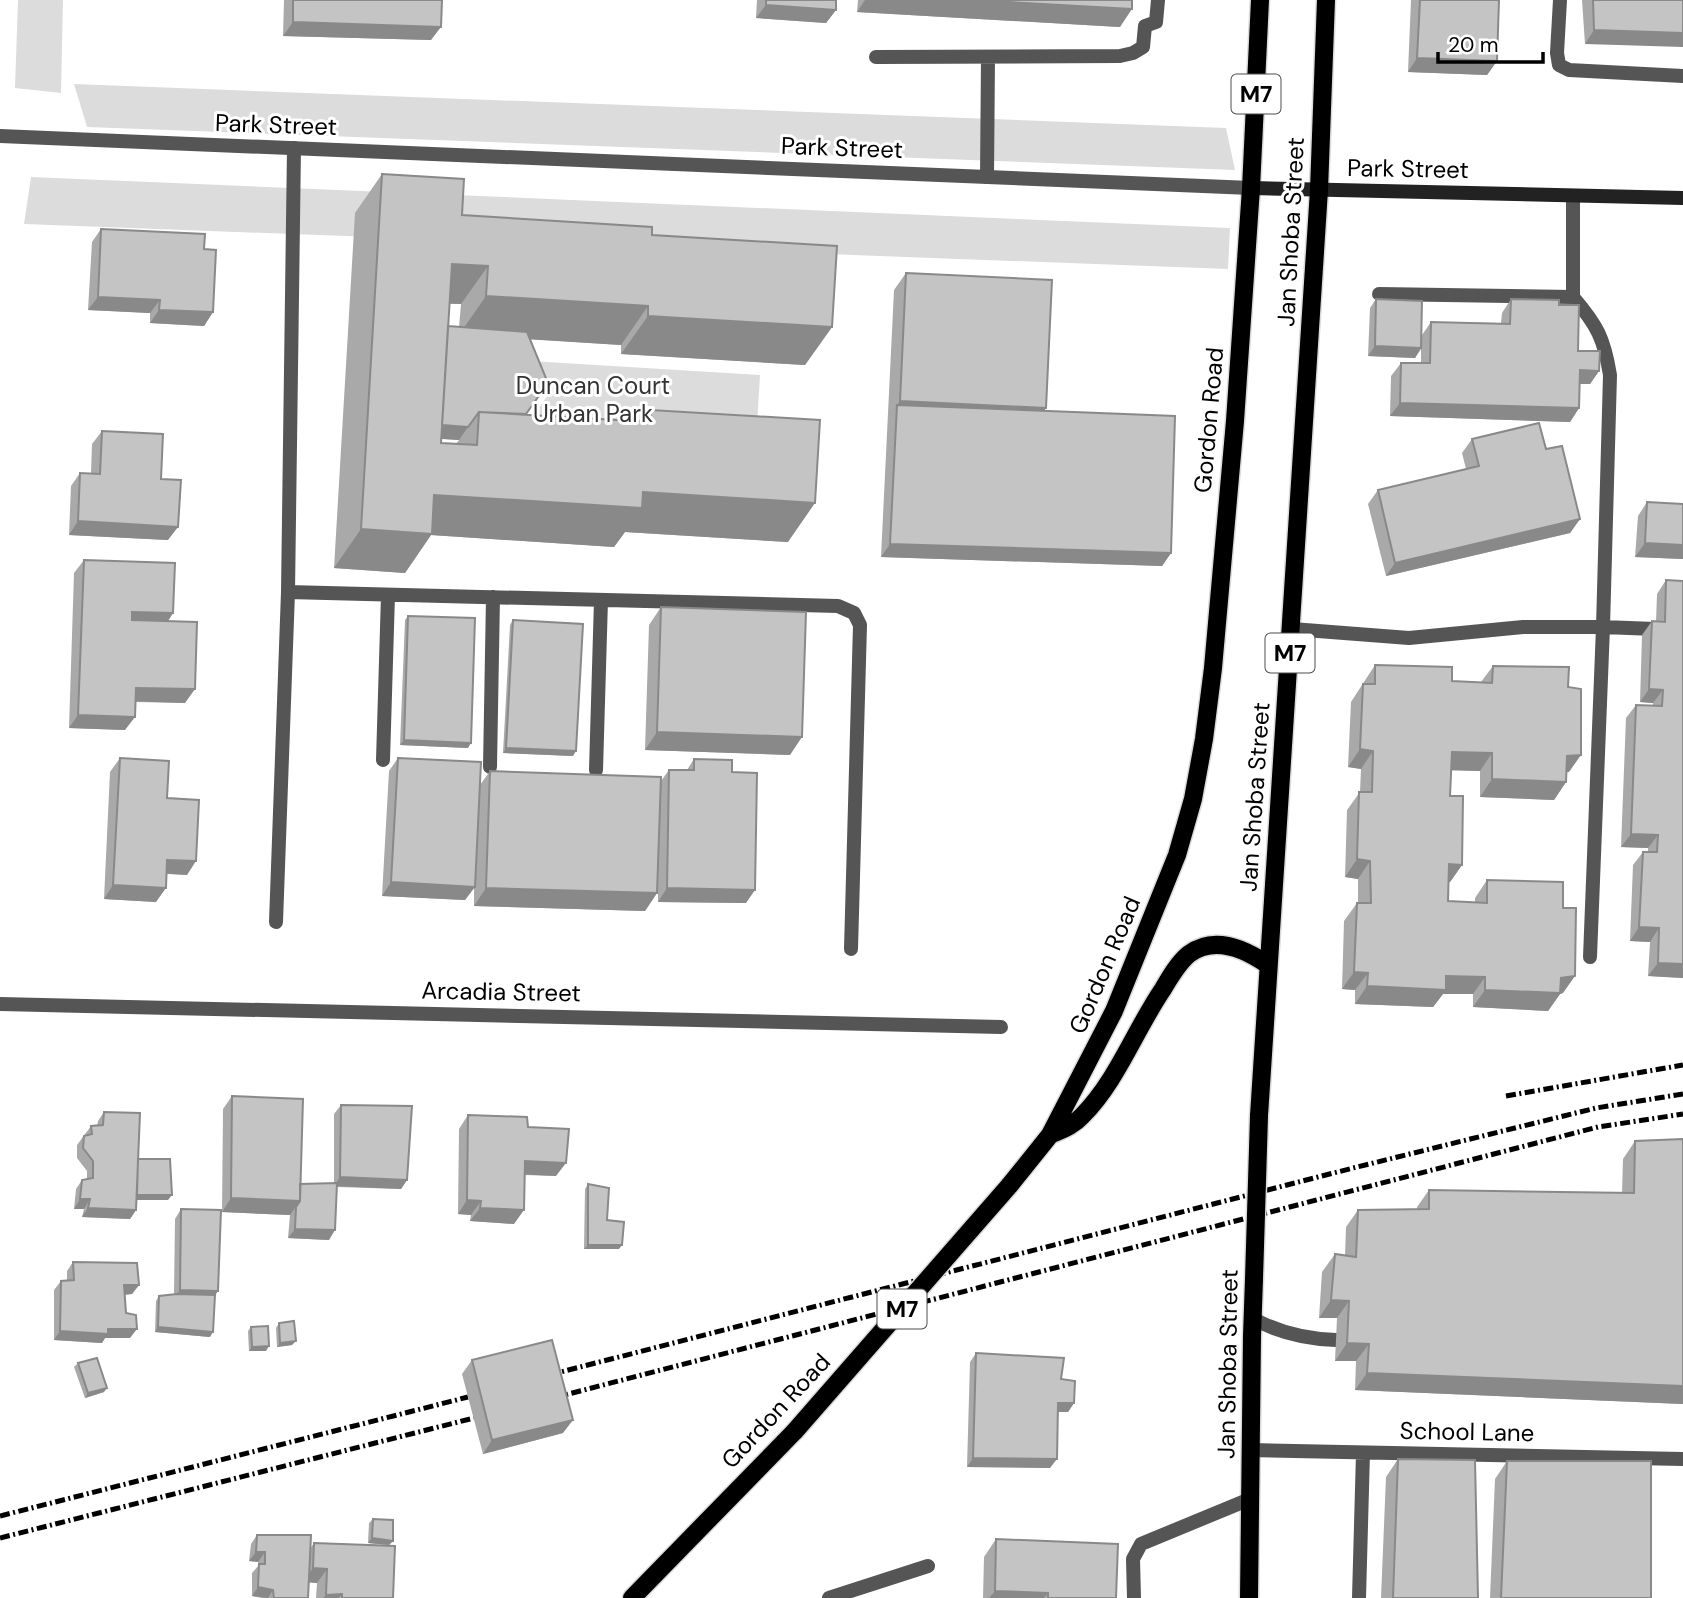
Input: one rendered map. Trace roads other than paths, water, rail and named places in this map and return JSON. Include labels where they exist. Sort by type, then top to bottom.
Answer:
[{"type":"main road","name":"Jan Shoba Street","points":[[1251,188],[1260,0]]},
{"type":"main road","name":"Jan Shoba Street","points":[[1249,1598],[1252,1318],[1259,1116],[1319,190],[1326,0]]},
{"type":"main road","name":"Gordon Road","points":[[632,1598],[795,1431],[1009,1186],[1050,1135],[1114,1011],[1177,855],[1193,799],[1204,739],[1235,421],[1251,188]]},
{"type":"main road","points":[[1050,1135],[1070,1126],[1095,1102],[1152,1005],[1176,968],[1189,954],[1207,946],[1226,946],[1252,953],[1268,965]]},
{"type":"street","points":[[876,57],[1120,56],[1143,47],[1145,26],[1156,22],[1158,0]]},
{"type":"street","points":[[1560,0],[1557,52],[1559,65],[1569,70],[1683,76]]},
{"type":"street","points":[[987,177],[988,57]]},
{"type":"street","name":"Park Street","points":[[0,136],[1251,188],[1683,198]]},
{"type":"street","points":[[276,922],[288,592],[294,148]]},
{"type":"street","points":[[1573,196],[1573,297],[1595,323],[1606,348],[1610,374],[1590,957]]},
{"type":"street","points":[[1379,294],[1573,297]]},
{"type":"street","points":[[288,592],[838,606],[854,613],[860,625],[851,949]]},
{"type":"street","points":[[383,760],[388,594]]},
{"type":"street","points":[[490,767],[493,597]]},
{"type":"street","points":[[596,770],[601,600]]},
{"type":"street","points":[[1292,629],[1409,638],[1522,627],[1655,629]]},
{"type":"street","name":"Arcadia Street","points":[[0,1004],[1001,1027]]},
{"type":"street","points":[[1252,1318],[1280,1332],[1336,1340]]},
{"type":"street","name":"School Lane","points":[[1250,1450],[1683,1460]]},
{"type":"street","points":[[1359,1598],[1363,1452]]},
{"type":"street","points":[[1134,1598],[1133,1559],[1141,1544],[1250,1499]]},
{"type":"street","points":[[829,1598],[929,1566]]},
{"type":"railway","points":[[1506,1096],[1683,1065]]},
{"type":"railway","points":[[549,1375],[1353,1168],[1596,1108],[1683,1094]]},
{"type":"railway","points":[[553,1398],[1598,1127],[1683,1114]]},
{"type":"railway","points":[[0,1516],[468,1397]]},
{"type":"railway","points":[[0,1538],[474,1418]]},
{"type":"park label","name":"Duncan Court Urban Park","points":[[593,400]]}]
